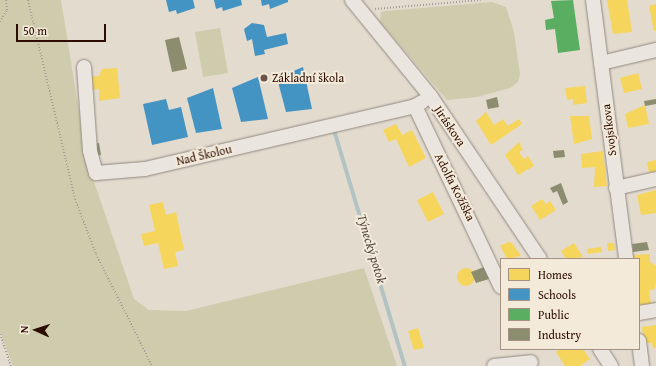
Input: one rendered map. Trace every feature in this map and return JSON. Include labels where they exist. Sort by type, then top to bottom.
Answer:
[{"type":"street","name":"Svojsíkova","points":[[593,0],[626,258]]},
{"type":"street","name":"Jiráskova","points":[[356,5],[431,97],[539,258]]},
{"type":"street","points":[[601,63],[656,50]]},
{"type":"street","name":"Nad Školou","points":[[84,67],[90,151],[96,173],[145,169],[415,106]]},
{"type":"street","points":[[415,106],[431,97]]},
{"type":"street","name":"Adolfa Kožíška","points":[[415,106],[500,285]]},
{"type":"street","points":[[616,188],[656,179]]},
{"type":"street","points":[[640,313],[656,310]]},
{"type":"street","points":[[640,349],[642,366]]},
{"type":"street","points":[[601,350],[611,366]]},
{"type":"street","points":[[494,366],[531,359]]},
{"type":"path","points":[[0,22],[7,10],[6,0]]},
{"type":"path","points":[[28,0],[76,200],[96,254],[152,366]]},
{"type":"path","points":[[356,5],[481,0]]},
{"type":"path","points":[[0,334],[11,366]]},
{"type":"shaded area","points":[[0,0],[61,0],[87,161],[134,299],[149,310],[186,311],[364,268],[397,366],[13,366],[0,332]]},
{"type":"shaded area","points":[[492,2],[506,7],[514,32],[520,74],[518,82],[510,88],[477,97],[447,100],[380,22],[381,12],[386,11]]},
{"type":"shaded area","points":[[220,28],[228,73],[203,77],[195,32]]},
{"type":"building: Homes","points":[[607,0],[627,0],[632,32],[613,34]]},
{"type":"building: Homes","points":[[656,4],[656,31],[654,31],[649,6]]},
{"type":"building: Homes","points":[[117,68],[120,98],[99,101],[99,89],[89,90],[88,77],[99,76],[102,69]]},
{"type":"building: Homes","points":[[638,73],[642,89],[624,93],[620,78]]},
{"type":"building: Homes","points":[[585,86],[587,103],[573,105],[573,99],[567,100],[565,88]]},
{"type":"building: Homes","points":[[645,105],[649,124],[628,128],[625,114]]},
{"type":"building: Homes","points":[[486,112],[494,125],[503,119],[508,126],[519,119],[522,124],[491,145],[476,121]]},
{"type":"building: Homes","points":[[570,116],[589,116],[592,139],[574,144]]},
{"type":"building: Homes","points":[[396,124],[402,135],[412,130],[426,158],[409,167],[396,139],[389,142],[383,130]]},
{"type":"building: Homes","points":[[519,142],[523,150],[519,152],[524,159],[528,156],[534,166],[518,175],[505,155]]},
{"type":"building: Homes","points":[[603,151],[607,186],[594,187],[595,167],[582,168],[581,154]]},
{"type":"building: Homes","points":[[656,160],[656,171],[649,173],[647,162]]},
{"type":"building: Homes","points":[[656,190],[656,213],[641,215],[637,195]]},
{"type":"building: Homes","points":[[433,192],[444,214],[428,222],[417,200]]},
{"type":"building: Homes","points":[[542,199],[546,204],[550,201],[556,210],[540,220],[531,206]]},
{"type":"building: Homes","points":[[163,202],[166,215],[176,212],[184,250],[175,252],[178,266],[164,269],[158,243],[144,246],[141,234],[155,231],[149,205]]},
{"type":"building: Homes","points":[[508,242],[512,243],[521,256],[506,258],[500,246]]},
{"type":"building: Homes","points":[[574,243],[583,257],[565,258],[561,251]]},
{"type":"building: Homes","points":[[607,243],[614,243],[615,250],[608,251]]},
{"type":"building: Homes","points":[[601,247],[602,252],[588,254],[587,249]]},
{"type":"building: Homes","points":[[650,254],[650,262],[656,266],[656,283],[654,290],[649,290],[651,304],[640,305],[640,258],[634,258],[634,255]]},
{"type":"building: Homes","points":[[466,268],[472,271],[475,277],[472,283],[466,286],[460,283],[457,277],[460,271]]},
{"type":"building: Homes","points":[[656,325],[656,348],[653,348],[652,343],[644,343],[642,327]]},
{"type":"building: Homes","points":[[418,328],[424,348],[414,350],[408,331]]},
{"type":"building: Homes","points":[[559,350],[584,350],[590,359],[580,366],[565,366],[556,352]]},
{"type":"building: Schools","points":[[166,0],[193,0],[195,8],[177,14],[176,10],[169,12]]},
{"type":"building: Schools","points":[[214,0],[241,0],[242,5],[223,11],[222,7],[216,9]]},
{"type":"building: Schools","points":[[261,0],[288,0],[288,2],[270,9],[269,4],[262,6]]},
{"type":"building: Schools","points":[[252,23],[264,25],[267,37],[286,33],[288,44],[264,50],[265,54],[255,56],[252,39],[247,41],[244,29]]},
{"type":"building: Schools","points":[[303,67],[312,109],[286,112],[277,78]]},
{"type":"building: Schools","points":[[258,77],[268,119],[241,122],[232,88]]},
{"type":"building: Schools","points":[[213,88],[222,129],[196,133],[187,98]]},
{"type":"building: Schools","points":[[166,99],[169,110],[181,107],[188,137],[152,145],[143,104]]},
{"type":"building: Public","points":[[573,0],[580,50],[558,53],[555,29],[546,30],[545,20],[554,18],[551,1]]},
{"type":"building: Industry","points":[[179,37],[187,69],[172,72],[165,40]]},
{"type":"building: Industry","points":[[497,97],[499,107],[488,109],[486,100]]},
{"type":"building: Industry","points":[[656,99],[656,104],[645,106],[644,101]]},
{"type":"building: Industry","points":[[99,143],[101,155],[95,156],[92,144]]},
{"type":"building: Industry","points":[[564,150],[565,157],[554,158],[553,151]]},
{"type":"building: Industry","points":[[561,183],[568,202],[563,205],[557,191],[553,193],[550,188]]},
{"type":"building: Industry","points":[[647,242],[649,250],[633,252],[632,244]]},
{"type":"building: Industry","points":[[484,267],[489,279],[476,283],[471,272]]},
{"type":"waterway","name":"Týnecký potok","points":[[335,132],[405,366]]},
{"type":"place","name":"Základní škola","points":[[264,78]]}]
